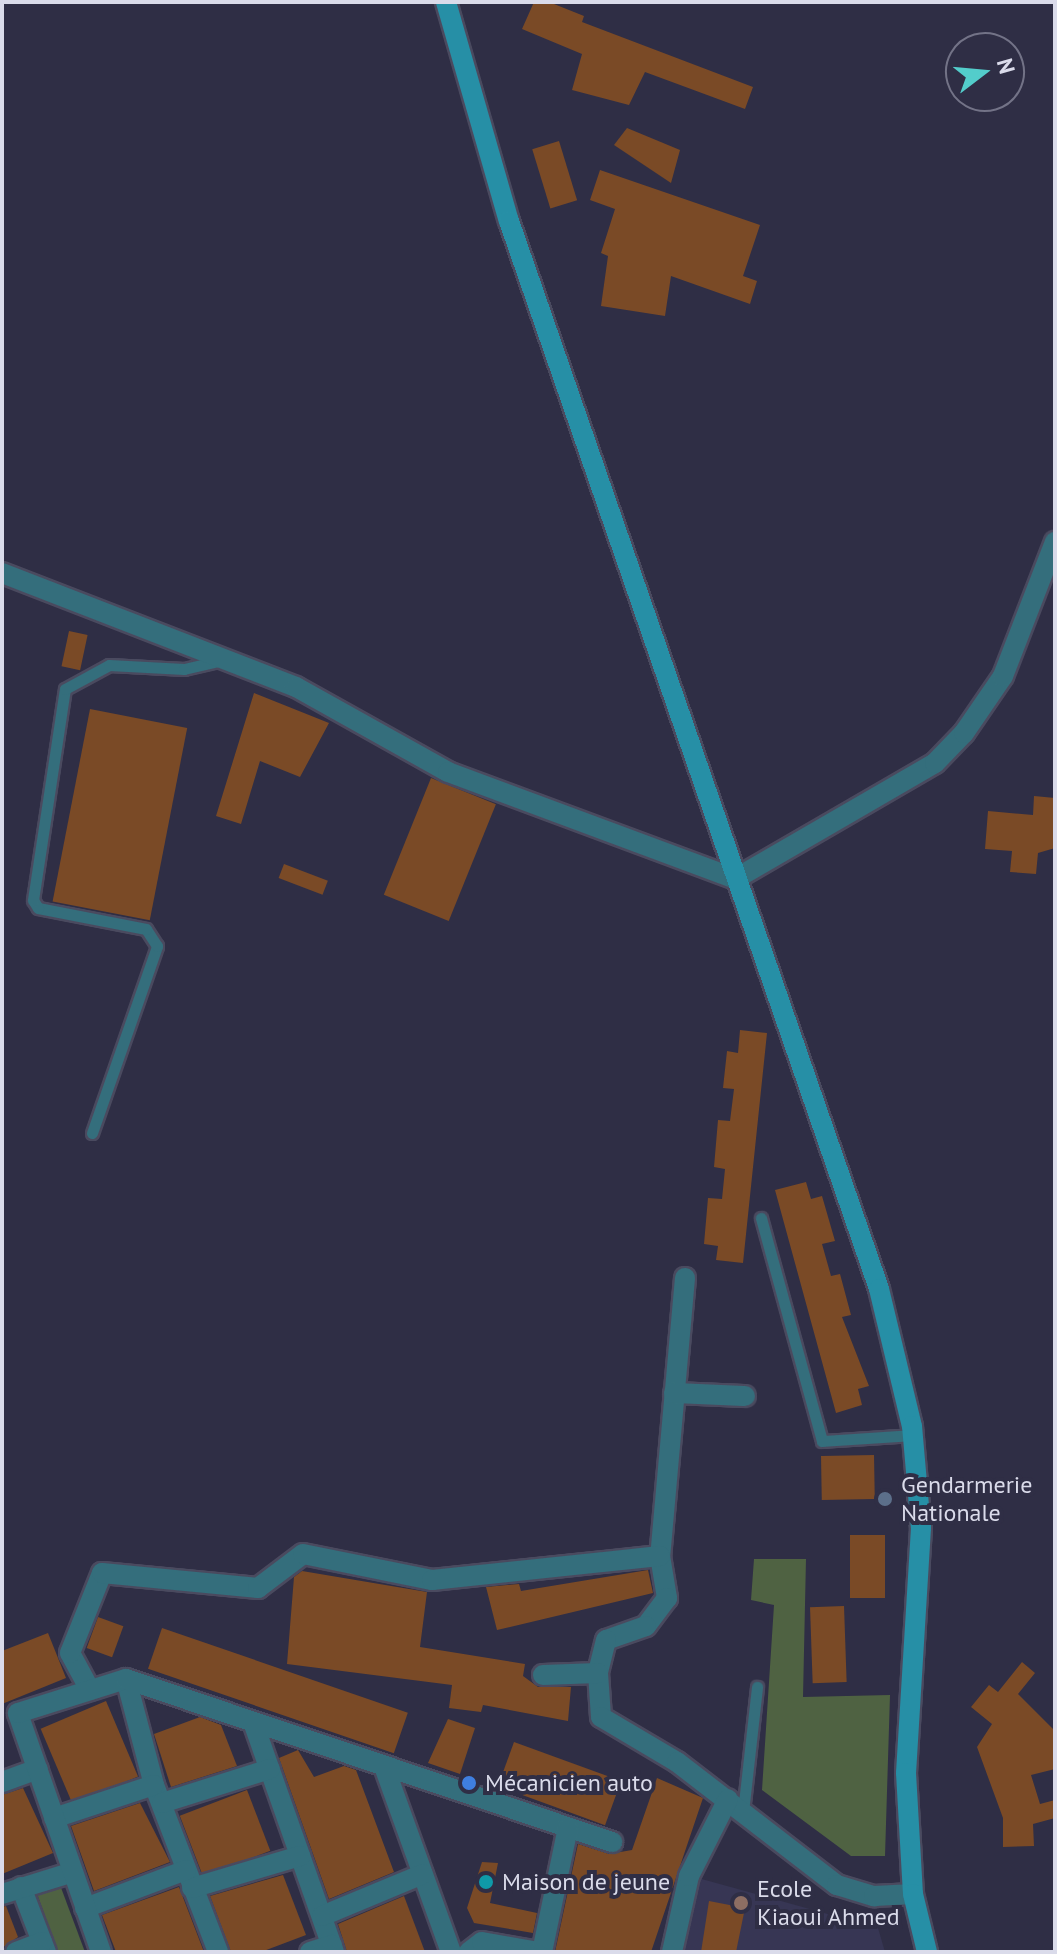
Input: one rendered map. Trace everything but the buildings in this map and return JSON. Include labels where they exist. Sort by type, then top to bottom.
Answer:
[{"type":"main road","points":[[446,2],[509,221],[879,1289],[912,1435],[921,1528],[906,1773],[913,1894],[927,1952]]},
{"type":"street","points":[[2,573],[296,687],[448,772],[735,879],[935,763],[964,733],[1003,676],[1055,542]]},
{"type":"street","points":[[685,1278],[660,1556],[667,1598],[646,1626],[606,1640],[598,1673],[601,1717],[735,1806],[837,1885],[874,1896],[913,1894]]},
{"type":"street","points":[[674,1393],[745,1396]]},
{"type":"street","points":[[90,1690],[70,1653],[102,1573],[258,1588],[303,1554],[432,1580],[660,1556]]},
{"type":"street","points":[[543,1675],[598,1673]]},
{"type":"street","points":[[126,1679],[158,1794],[218,1952]]},
{"type":"street","points":[[101,1952],[18,1713],[126,1679],[385,1769],[612,1842]]},
{"type":"street","points":[[253,1722],[333,1948],[310,1952]]},
{"type":"street","points":[[2,1782],[38,1769]]},
{"type":"street","points":[[54,1818],[270,1769]]},
{"type":"street","points":[[385,1769],[451,1952]]},
{"type":"street","points":[[672,1952],[689,1876],[735,1806]]},
{"type":"street","points":[[469,1952],[482,1942],[540,1952],[568,1828]]},
{"type":"street","points":[[85,1908],[189,1879],[300,1856]]},
{"type":"street","points":[[16,1952],[44,1947],[12,1890],[73,1872]]},
{"type":"street","points":[[322,1916],[423,1874]]},
{"type":"lane","points":[[92,1133],[157,946],[146,929],[38,908],[33,900],[65,689],[109,665],[184,669],[223,660]]},
{"type":"lane","points":[[761,1218],[822,1441],[912,1435]]},
{"type":"lane","points":[[735,1806],[757,1687]]},
{"type":"shaded area","name":"Ecole Kiaoui Ahmed","points":[[698,1878],[878,1928],[885,1952],[684,1952]]},
{"type":"green space","points":[[754,1559],[806,1559],[803,1697],[890,1695],[885,1856],[851,1856],[762,1790],[774,1605],[751,1600]]},
{"type":"green space","points":[[60,1885],[85,1952],[58,1952],[37,1894]]},
{"type":"place","name":"Gendarmerie Nationale","points":[[885,1499]]},
{"type":"place","name":"Mécanicien auto","points":[[469,1783]]},
{"type":"place","name":"Maison de jeune","points":[[486,1882]]},
{"type":"place","name":"Ecole Kiaoui Ahmed","points":[[741,1903]]}]
